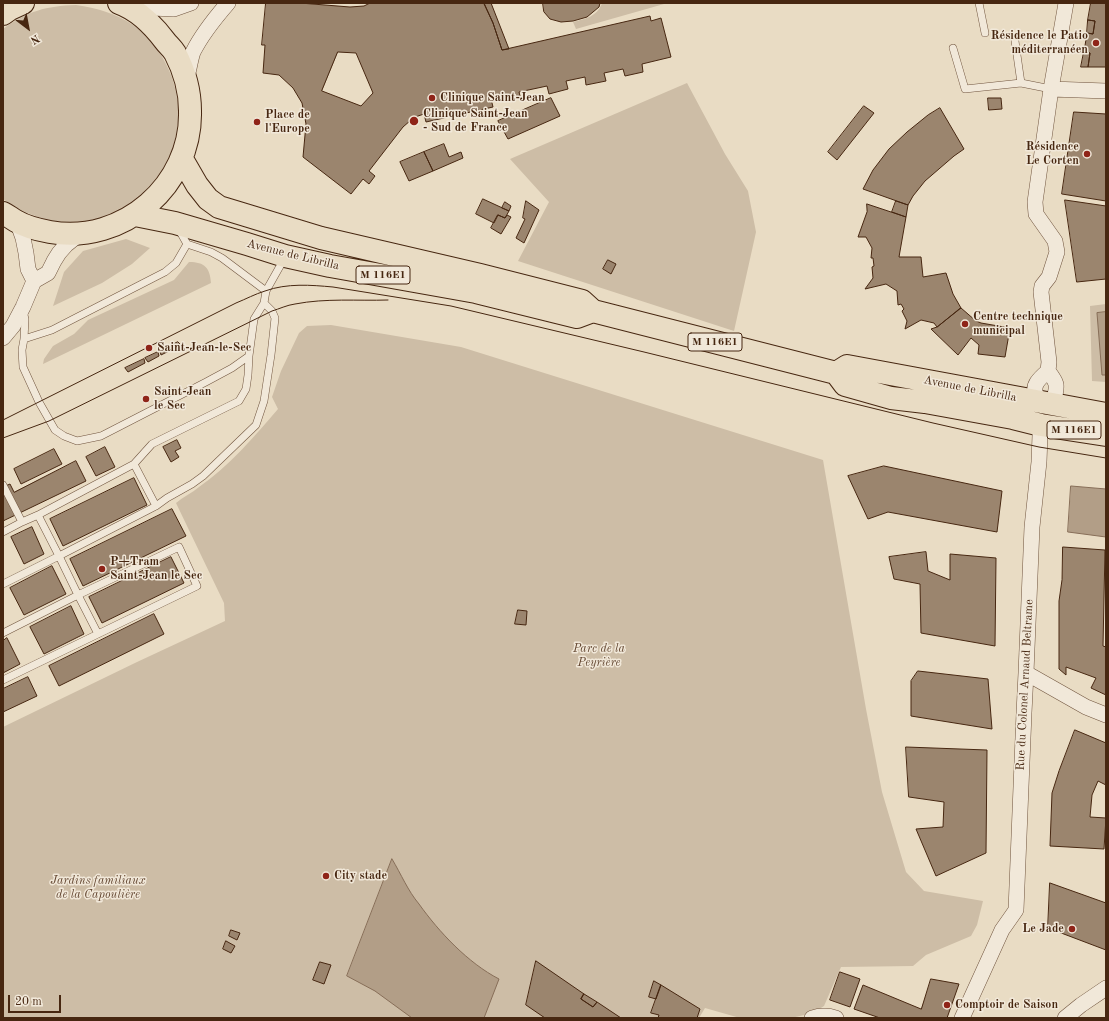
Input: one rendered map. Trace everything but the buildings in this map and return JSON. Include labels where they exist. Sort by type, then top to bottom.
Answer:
[{"type":"main road","points":[[10,217],[38,229],[59,233],[81,233],[100,230],[118,224],[135,215],[154,199],[170,180],[182,159],[188,140],[190,120],[190,100],[186,81],[174,52],[160,34],[155,28],[124,5]]},
{"type":"main road","name":"Avenue de Librilla","points":[[182,159],[208,199],[220,207],[295,231],[582,301],[593,311],[836,373],[845,385],[891,398],[925,402],[1014,418],[1106,421]]},
{"type":"main road","name":"Avenue de Librilla","points":[[135,215],[175,223],[285,256],[330,266],[476,292],[577,317],[593,311]]},
{"type":"main road","points":[[285,256],[295,231]]},
{"type":"main road","name":"Avenue de Librilla","points":[[836,373],[847,366],[1106,435]]},
{"type":"main road","name":"Avenue de Librilla","points":[[891,398],[924,394],[1042,418],[1106,414]]},
{"type":"street","points":[[124,5],[174,9],[191,3]]},
{"type":"street","points":[[186,81],[193,54],[204,33],[228,3]]},
{"type":"street","points":[[1042,418],[1034,388],[1039,379],[1048,371],[1049,362],[1041,292],[1042,286],[1049,277],[1057,252],[1055,242],[1036,214],[1034,202],[1066,3]]},
{"type":"street","points":[[1051,89],[1106,91]]},
{"type":"street","points":[[10,217],[23,238],[28,268],[34,281]]},
{"type":"street","points":[[3,338],[23,307],[34,281],[48,273],[59,253],[66,245],[81,233]]},
{"type":"street","name":"Rue du Colonel Arnaud Beltrame","points":[[962,1018],[1002,930],[1016,910],[1032,527],[1042,418]]},
{"type":"street","points":[[1026,673],[1086,706],[1106,715]]},
{"type":"street","points":[[1065,1018],[1106,988]]},
{"type":"street","points":[[812,1018],[827,1015],[836,1018]]},
{"type":"lane","points":[[979,3],[985,34]]},
{"type":"lane","points":[[1015,41],[1021,83]]},
{"type":"lane","points":[[953,48],[965,89],[1021,83],[1051,89]]},
{"type":"lane","points":[[175,223],[187,244],[211,252],[222,258],[266,291]]},
{"type":"lane","points":[[24,338],[52,330],[165,272],[176,263],[187,244]]},
{"type":"lane","points":[[3,532],[134,464],[152,444],[240,401],[246,389],[254,319],[264,303],[266,291],[285,256]]},
{"type":"lane","points":[[3,584],[156,506],[192,484],[203,476],[256,425],[264,401],[272,354],[275,318],[272,311],[264,303]]},
{"type":"lane","points":[[23,307],[25,319],[22,350],[23,367],[39,402],[55,430],[64,436],[77,441],[101,436],[232,368],[249,356]]},
{"type":"lane","points":[[134,464],[156,506]]},
{"type":"lane","points":[[3,485],[22,522]]},
{"type":"lane","points":[[38,515],[98,634]]},
{"type":"lane","points":[[3,633],[178,547],[197,586],[3,680]]},
{"type":"green space","points":[[602,3],[664,4],[576,29],[573,22],[590,17],[600,8]]},
{"type":"green space","points":[[76,5],[99,9],[113,14],[126,21],[148,37],[166,64],[175,89],[178,115],[175,140],[166,163],[153,184],[134,201],[112,214],[86,221],[63,222],[53,221],[32,215],[22,211],[3,199],[3,29],[29,14],[46,8]]},
{"type":"green space","points":[[687,83],[725,154],[748,191],[756,232],[734,331],[518,261],[549,202],[510,159]]},
{"type":"green space","points":[[126,239],[150,248],[132,264],[102,283],[53,306],[64,272],[83,251]]},
{"type":"green space","points":[[189,262],[199,263],[206,267],[211,283],[43,364],[44,359],[53,346],[74,334],[88,320],[174,280]]},
{"type":"green space","points":[[1106,304],[1106,382],[1092,381],[1090,306]]},
{"type":"green space","name":"Parc de la Peyrière","points":[[331,325],[461,347],[823,460],[866,709],[882,792],[906,872],[924,891],[983,901],[977,925],[971,936],[926,955],[913,966],[841,967],[824,1006],[813,1013],[791,1018],[740,1018],[705,1008],[699,1018],[3,1018],[3,727],[225,621],[224,603],[176,503],[210,479],[231,461],[278,409],[272,397],[281,371],[299,333],[307,326]]},
{"type":"shaded area","points":[[1106,312],[1106,375],[1102,375],[1097,313]]},
{"type":"shaded area","points":[[1071,486],[1106,489],[1106,537],[1068,532]]},
{"type":"shaded area","points":[[392,859],[415,899],[445,936],[465,956],[499,979],[484,1018],[412,1018],[375,991],[347,976]]},
{"type":"tram line","points":[[3,420],[236,303],[273,288],[308,285],[333,287],[451,306],[933,423],[1039,447],[1106,458]]},
{"type":"tram line","points":[[3,438],[49,421],[272,311],[307,302],[388,300]]},
{"type":"place","name":"Résidence le Patio méditerranéen","points":[[1096,43]]},
{"type":"place","name":"Clinique Saint-Jean","points":[[432,98]]},
{"type":"place","name":"Clinique Saint-Jean - Sud de France","points":[[414,121]]},
{"type":"place","name":"Place de l'Europe","points":[[257,122]]},
{"type":"place","name":"Résidence Le Corten","points":[[1087,154]]},
{"type":"place","name":"Centre technique municipal","points":[[965,324]]},
{"type":"place","name":"Saint-Jean-le-Sec","points":[[149,348]]},
{"type":"place","name":"Saint-Jean le Sec","points":[[146,399]]},
{"type":"place","name":"P+Tram Saint-Jean le Sec","points":[[102,569]]},
{"type":"place","name":"City stade","points":[[326,876]]},
{"type":"place","name":"Le Jade","points":[[1072,929]]},
{"type":"place","name":"Comptoir de Saison","points":[[947,1005]]},
{"type":"park label","name":"Jardins familiaux de la Capoulière","points":[[98,888]]}]
